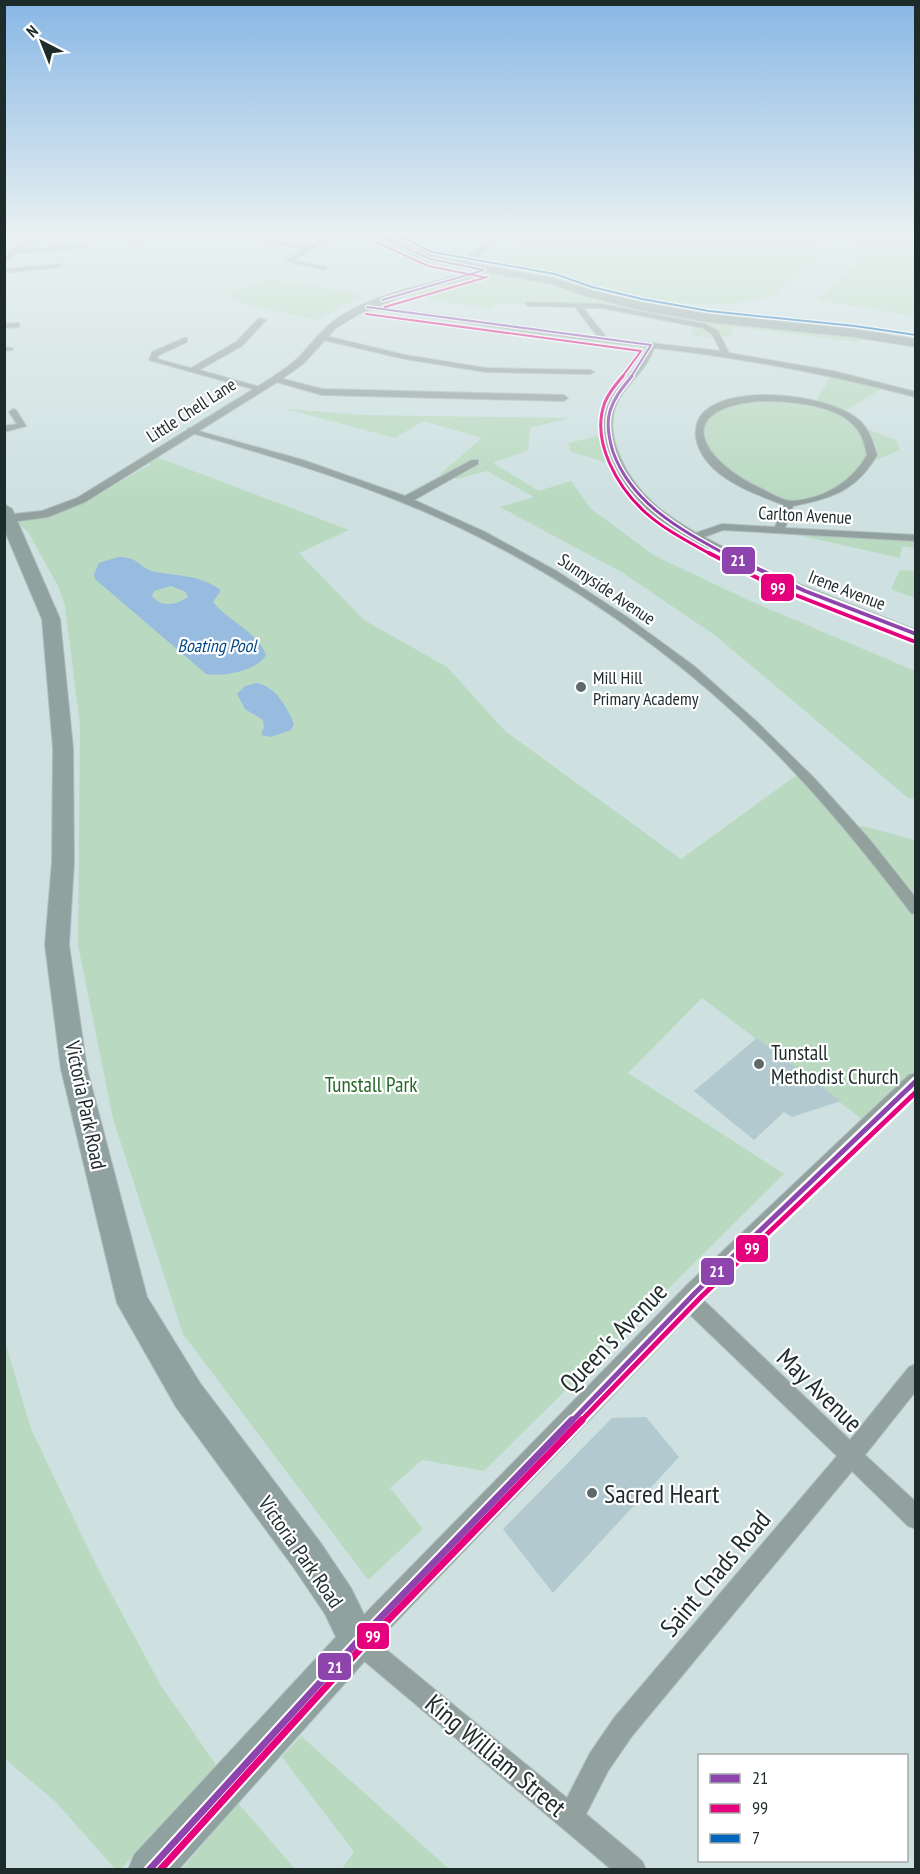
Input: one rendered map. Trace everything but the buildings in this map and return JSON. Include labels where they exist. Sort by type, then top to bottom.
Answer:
[{"type":"main road","points":[[771,323],[915,343]]},
{"type":"main road","name":"Victoria Park Road","points":[[6,515],[51,619],[63,748],[63,862],[57,945],[74,1069],[133,1303],[188,1395],[307,1555],[338,1601],[358,1641]]},
{"type":"main road","points":[[150,1868],[358,1641]]},
{"type":"street","points":[[192,371],[235,349],[253,334],[260,323]]},
{"type":"street","name":"Little Chell Lane","points":[[6,515],[44,514],[81,500],[276,379],[300,362],[338,323]]},
{"type":"street","points":[[489,323],[726,354],[834,372],[915,396]]},
{"type":"street","points":[[592,323],[604,339]]},
{"type":"street","points":[[692,323],[705,326],[715,333],[726,354]]},
{"type":"street","points":[[4,326],[16,325]]},
{"type":"street","points":[[322,337],[405,357],[482,383],[564,398]]},
{"type":"street","points":[[184,340],[155,354],[153,360],[257,389]]},
{"type":"street","name":"Irene Avenue","points":[[651,345],[649,357],[611,403],[608,422],[612,444],[623,473],[640,495],[651,507],[706,545],[789,585],[915,634]]},
{"type":"street","points":[[276,379],[322,392],[482,383],[590,372]]},
{"type":"street","points":[[780,399],[826,407],[857,423],[869,443],[872,455],[858,478],[833,492],[789,504],[740,483],[709,457],[700,437],[701,424],[708,414],[736,402],[780,399]]},
{"type":"street","points":[[4,429],[22,426],[13,412]]},
{"type":"street","name":"Sunnyside Avenue","points":[[191,430],[298,461],[406,501],[510,549],[584,592],[714,688],[775,744],[845,820],[915,909]]},
{"type":"street","points":[[406,501],[475,462]]},
{"type":"street","points":[[779,530],[789,504]]},
{"type":"street","name":"Carlton Avenue","points":[[695,537],[722,527],[915,538]]},
{"type":"street","name":"Queen's Avenue","points":[[358,1641],[689,1300],[915,1081]]},
{"type":"street","name":"May Avenue","points":[[689,1300],[915,1518]]},
{"type":"street","name":"Saint Chads Road","points":[[571,1817],[599,1762],[623,1727],[850,1457],[915,1374]]},
{"type":"street","name":"King William Street","points":[[358,1641],[633,1869]]},
{"type":"green space","points":[[686,323],[768,323],[861,337],[857,342],[734,327],[729,337],[707,338],[691,335],[695,325]]},
{"type":"green space","points":[[832,375],[884,387],[843,412],[815,402]]},
{"type":"green space","points":[[780,399],[826,407],[857,423],[871,456],[849,485],[789,504],[740,483],[700,442],[708,414],[736,402]]},
{"type":"green space","points":[[286,409],[364,415],[570,418],[530,428],[528,450],[493,463],[539,491],[571,481],[591,509],[655,556],[748,600],[915,671],[915,799],[908,798],[716,636],[623,573],[500,507],[534,497],[487,471],[458,479],[439,475],[482,438],[423,421],[395,438]]},
{"type":"green space","points":[[867,429],[896,440],[900,450],[876,460],[876,445]]},
{"type":"green space","points":[[602,435],[608,463],[571,452],[568,443]]},
{"type":"green space","name":"Tunstall Park","points":[[154,456],[349,530],[299,553],[364,620],[447,667],[505,731],[681,859],[801,772],[852,828],[862,826],[915,840],[915,1081],[866,1122],[702,998],[628,1073],[784,1174],[484,1471],[422,1460],[390,1488],[423,1529],[368,1580],[183,1334],[113,1119],[78,945],[80,726],[65,606],[58,586],[28,532],[17,522],[86,501],[151,464],[146,461]]},
{"type":"green space","points":[[798,535],[915,541],[915,548],[902,546],[900,558]]},
{"type":"green space","points":[[900,570],[915,571],[915,598],[891,589]]},
{"type":"green space","points":[[4,1338],[31,1429],[97,1567],[160,1684],[216,1765],[121,1869],[115,1869],[56,1802],[5,1759]]},
{"type":"green space","points":[[301,1736],[449,1869],[342,1869],[354,1852],[282,1757]]},
{"type":"green space","points":[[238,1803],[295,1869],[182,1869]]},
{"type":"water","name":"Boating Pool","points":[[125,557],[152,571],[195,578],[212,585],[221,590],[213,602],[250,633],[266,655],[262,661],[239,672],[222,675],[206,674],[95,579],[94,574],[99,563]],"holes":[[[171,586],[186,592],[188,597],[169,604],[160,602],[152,596],[154,591]]]},
{"type":"water","points":[[257,683],[270,689],[280,699],[294,724],[291,730],[271,737],[261,735],[264,727],[263,720],[245,709],[237,694],[245,686]]},
{"type":"transit line","name":"99","points":[[436,323],[641,351],[608,395],[604,403],[601,426],[606,454],[619,480],[636,503],[670,531],[748,574],[802,598],[913,641]]},
{"type":"transit line","name":"21","points":[[490,323],[651,345],[647,355],[613,402],[608,423],[615,457],[627,479],[642,498],[655,511],[674,524],[751,567],[805,591],[916,634]]},
{"type":"transit line","name":"7","points":[[830,323],[916,335]]},
{"type":"transit line","name":"21","points":[[149,1870],[358,1641],[696,1292],[916,1081]]},
{"type":"transit line","name":"99","points":[[160,1870],[363,1646],[701,1297],[916,1092]]},
{"type":"place","name":"Mill Hill Primary Academy","points":[[581,687]]},
{"type":"place","name":"Tunstall Methodist Church","points":[[759,1064]]},
{"type":"place","name":"Sacred Heart","points":[[592,1493]]}]
